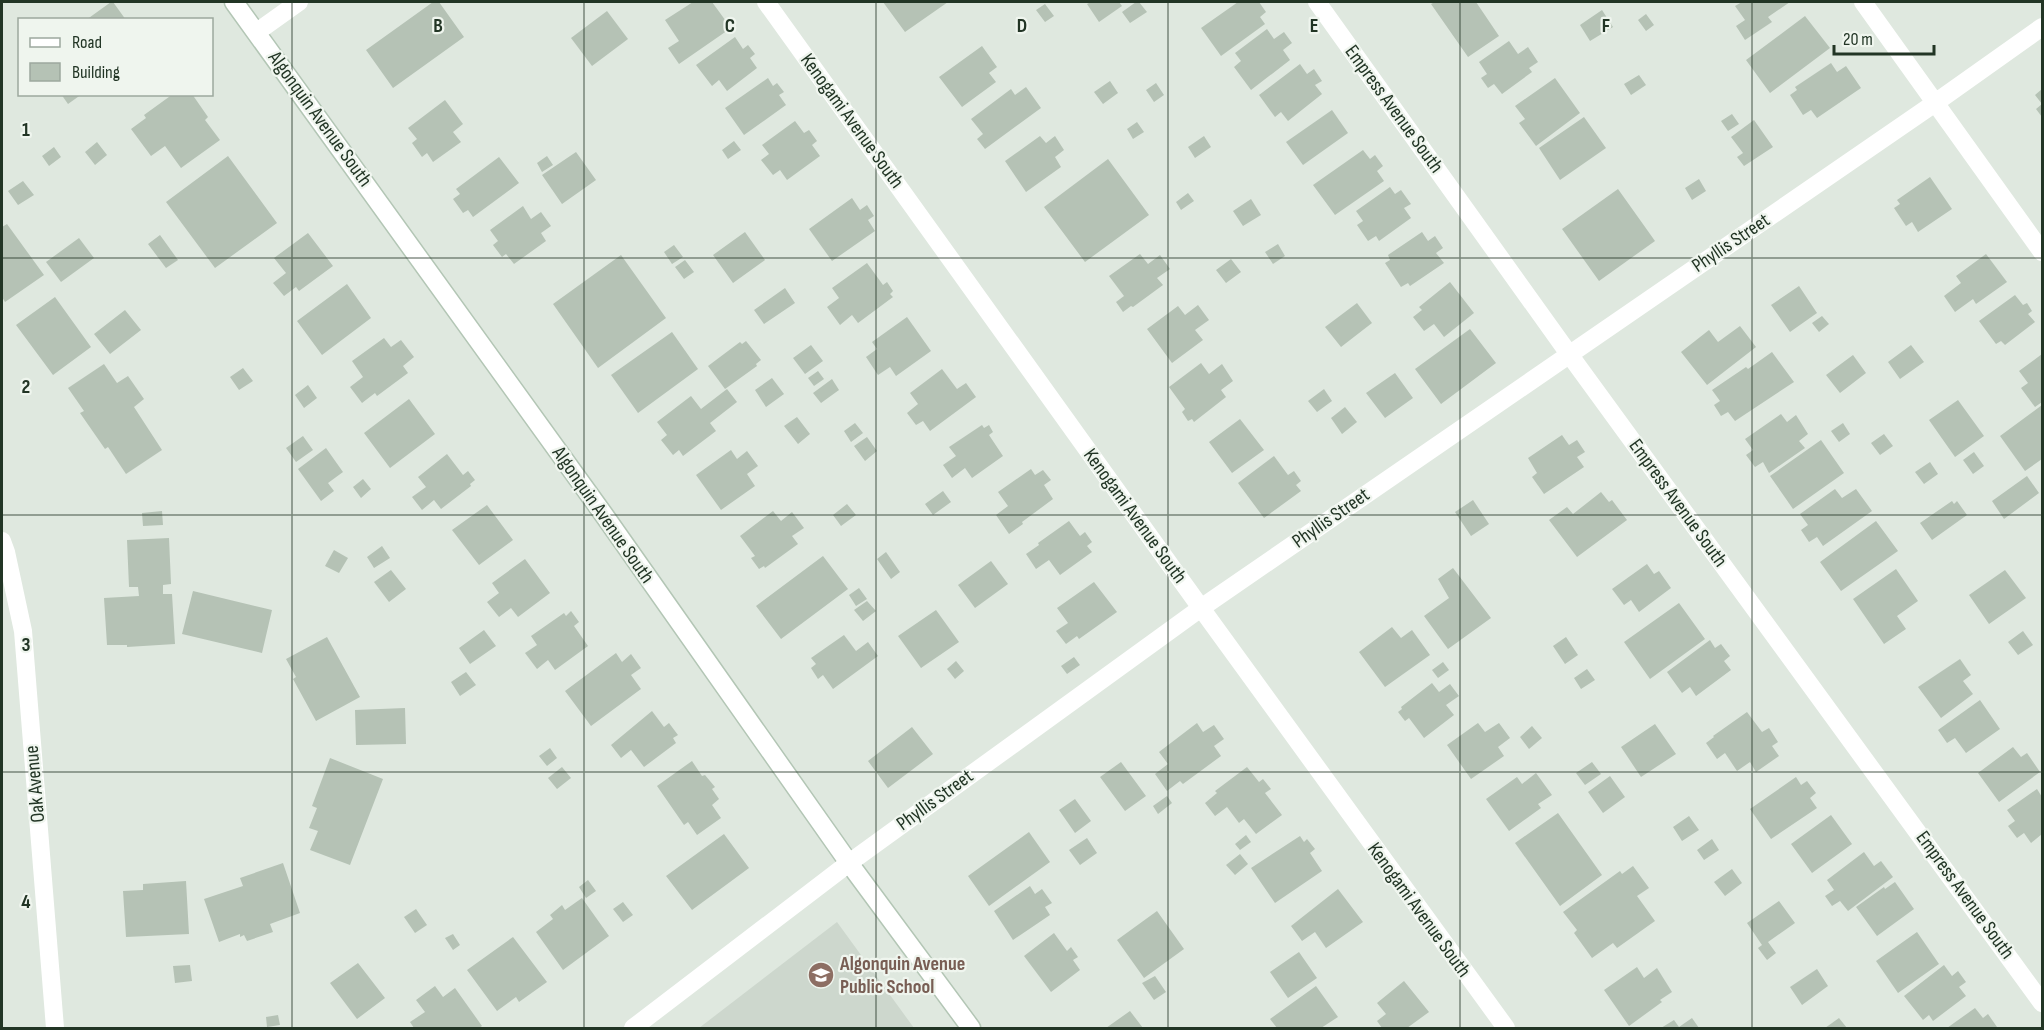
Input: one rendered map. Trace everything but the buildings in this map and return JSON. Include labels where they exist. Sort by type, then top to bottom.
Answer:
[{"type":"street","name":"Algonquin Avenue South","points":[[234,2],[604,515],[849,863],[970,1029]]},
{"type":"street","points":[[257,32],[299,2]]},
{"type":"street","name":"Kenogami Avenue South","points":[[766,2],[1506,1029]]},
{"type":"street","name":"Empress Avenue South","points":[[1317,2],[1569,354],[2043,1003]]},
{"type":"street","points":[[1863,2],[2043,252]]},
{"type":"street","name":"Phyllis Street","points":[[633,1029],[849,863],[1201,608],[2043,27]]},
{"type":"street","name":"Oak Avenue","points":[[2,541],[23,632],[55,1029]]},
{"type":"shaded area","name":"Algonquin Avenue Public School","points":[[837,922],[914,1028],[699,1028]]},
{"type":"place","name":"Algonquin Avenue Public School","points":[[821,975]]}]
